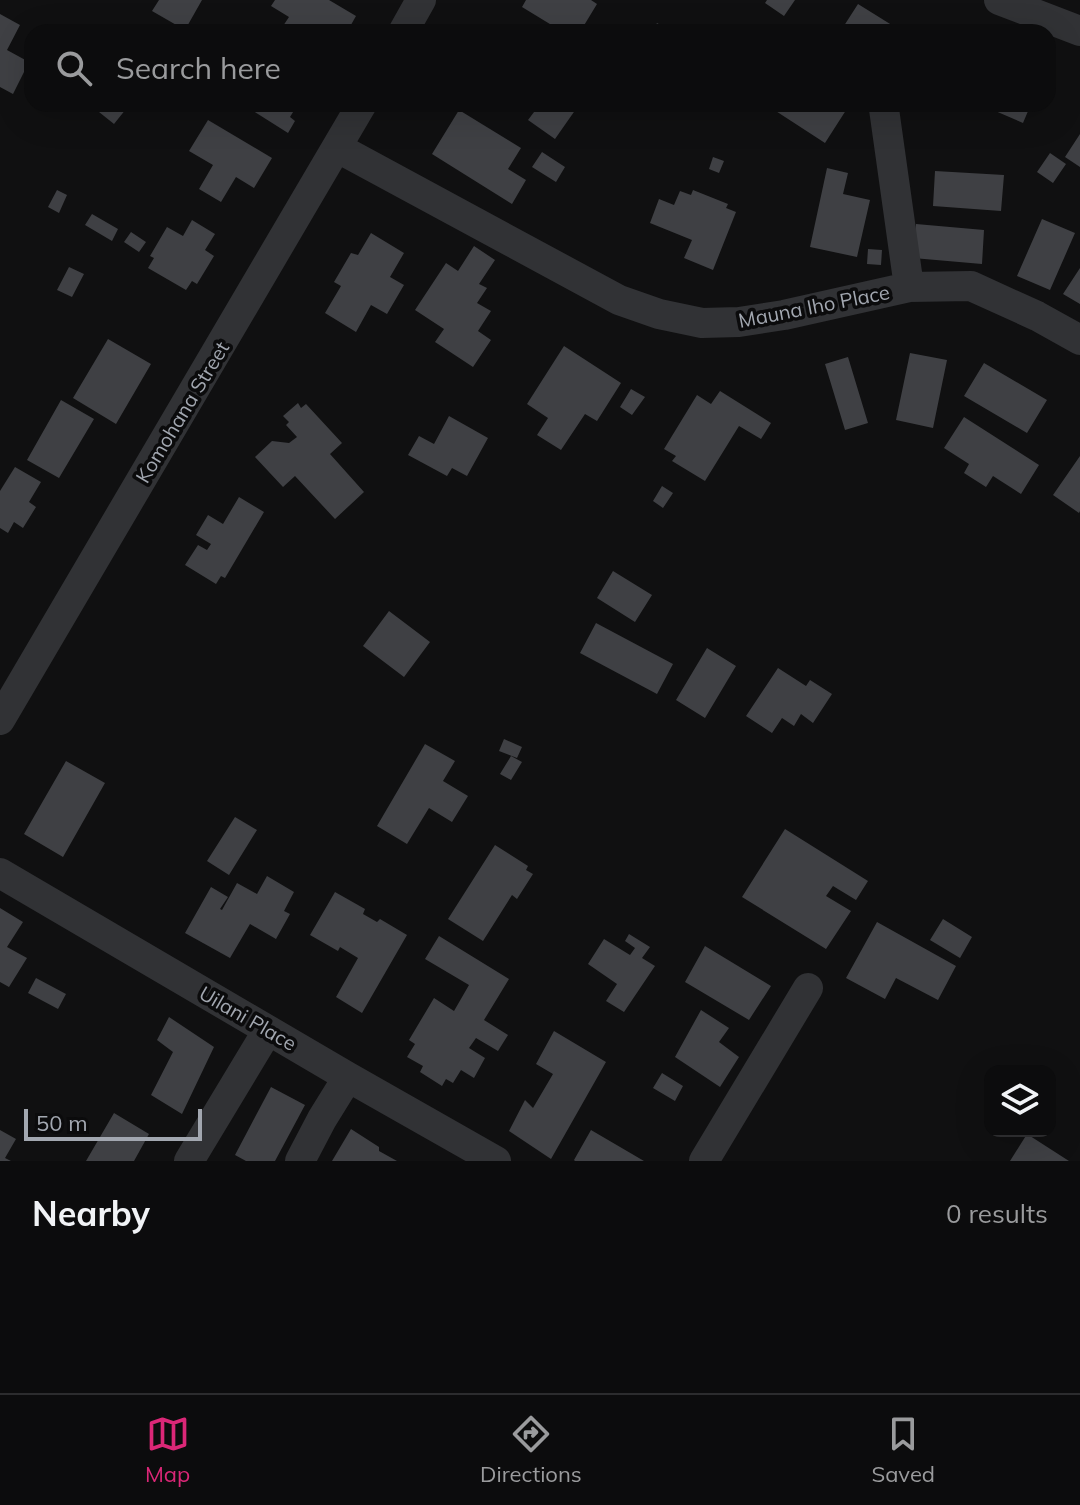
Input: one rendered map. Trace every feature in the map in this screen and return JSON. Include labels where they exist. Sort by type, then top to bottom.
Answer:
[{"type":"street","points":[[408,24],[421,0]]},
{"type":"street","points":[[999,0],[1080,31]]},
{"type":"street","name":"Komohana Street","points":[[0,720],[358,112]]},
{"type":"street","points":[[884,112],[909,287]]},
{"type":"street","name":"Mauna Iho Place","points":[[338,148],[619,300],[659,314],[702,323],[739,322],[909,287],[971,286],[1037,316],[1080,340]]},
{"type":"street","name":"Uilani Place","points":[[0,873],[488,1159]]},
{"type":"street","points":[[704,1161],[808,988]]},
{"type":"street","points":[[189,1161],[268,1030]]},
{"type":"street","points":[[300,1161],[348,1077]]},
{"type":"building","points":[[159,0],[202,0],[188,24],[175,24],[152,11]]},
{"type":"building","points":[[275,0],[329,0],[356,16],[352,24],[284,24],[289,17],[271,6]]},
{"type":"building","points":[[526,0],[591,0],[597,4],[585,24],[550,24],[522,7]]},
{"type":"building","points":[[767,0],[795,0],[784,16],[765,3]]},
{"type":"building","points":[[858,4],[890,24],[845,24]]},
{"type":"building","points":[[0,14],[20,25],[7,50],[24,59],[24,72],[13,94],[0,87]]},
{"type":"building","points":[[99,112],[124,112],[114,124]]},
{"type":"building","points":[[255,112],[293,112],[290,117],[295,121],[288,133]]},
{"type":"building","points":[[458,112],[462,112],[521,148],[508,169],[526,180],[512,204],[432,154]]},
{"type":"building","points":[[534,112],[574,112],[555,139],[528,120]]},
{"type":"building","points":[[777,112],[845,112],[825,143]]},
{"type":"building","points":[[998,112],[1028,112],[1023,123]]},
{"type":"building","points":[[208,120],[272,158],[254,188],[236,177],[221,202],[199,189],[213,165],[189,151]]},
{"type":"building","points":[[1080,134],[1080,167],[1065,157]]},
{"type":"building","points":[[542,152],[565,167],[556,182],[532,167]]},
{"type":"building","points":[[1050,153],[1066,164],[1053,183],[1037,172]]},
{"type":"building","points":[[713,157],[724,161],[719,173],[709,169]]},
{"type":"building","points":[[827,168],[848,173],[843,194],[870,200],[857,257],[810,247]]},
{"type":"building","points":[[935,171],[1004,175],[1001,211],[933,206]]},
{"type":"building","points":[[57,190],[67,195],[59,213],[48,207]]},
{"type":"building","points":[[693,190],[728,204],[726,208],[736,212],[713,270],[684,258],[692,240],[650,223],[659,199],[674,205],[680,191],[691,195]]},
{"type":"building","points":[[92,214],[118,229],[112,241],[85,225]]},
{"type":"building","points":[[1042,219],[1075,233],[1050,290],[1017,276]]},
{"type":"building","points":[[192,220],[215,234],[205,250],[214,256],[197,284],[192,281],[186,290],[148,268],[154,258],[150,256],[167,227],[183,236]]},
{"type":"building","points":[[916,224],[984,230],[982,264],[913,258]]},
{"type":"building","points":[[131,232],[146,242],[139,252],[124,242]]},
{"type":"building","points":[[371,233],[404,253],[390,277],[404,285],[387,314],[371,305],[356,332],[325,313],[341,286],[334,282],[351,253],[358,255]]},
{"type":"building","points":[[474,246],[495,260],[479,284],[487,288],[477,303],[491,311],[478,331],[491,340],[473,367],[435,342],[444,329],[415,310],[446,263],[458,271]]},
{"type":"building","points":[[868,249],[882,250],[881,265],[867,264]]},
{"type":"building","points":[[69,267],[84,274],[72,297],[57,290]]},
{"type":"building","points":[[1080,268],[1080,304],[1063,294]]},
{"type":"building","points":[[108,339],[151,364],[116,424],[73,398]]},
{"type":"building","points":[[564,346],[621,383],[597,421],[585,414],[561,450],[537,435],[548,418],[527,404]]},
{"type":"building","points":[[910,353],[947,360],[933,428],[896,420]]},
{"type":"building","points":[[848,357],[868,423],[845,430],[825,364]]},
{"type":"building","points":[[984,363],[1047,400],[1027,433],[964,396]]},
{"type":"building","points":[[631,389],[645,397],[632,415],[620,407]]},
{"type":"building","points":[[720,391],[771,423],[761,439],[739,426],[705,481],[672,461],[676,456],[664,449],[697,395],[711,404]]},
{"type":"building","points":[[61,400],[94,419],[59,478],[27,460]]},
{"type":"building","points":[[298,403],[301,408],[306,404],[342,443],[330,454],[364,492],[335,519],[295,476],[283,487],[255,457],[272,441],[289,443],[297,437],[286,425],[289,422],[283,416]]},
{"type":"building","points":[[449,416],[488,438],[467,476],[452,468],[447,476],[408,455],[419,436],[434,444]]},
{"type":"building","points":[[964,417],[1039,465],[1021,494],[993,476],[986,487],[964,473],[969,464],[944,448]]},
{"type":"building","points":[[1080,456],[1080,511],[1079,513],[1053,495]]},
{"type":"building","points":[[15,467],[41,482],[29,502],[36,507],[23,528],[14,522],[8,533],[0,528],[0,491]]},
{"type":"building","points":[[662,486],[673,493],[663,508],[653,501]]},
{"type":"building","points":[[239,497],[264,512],[225,578],[221,576],[216,584],[185,565],[198,545],[207,550],[211,544],[196,535],[208,515],[223,524]]},
{"type":"building","points":[[613,571],[652,595],[635,622],[597,598]]},
{"type":"building","points":[[389,611],[430,642],[404,677],[363,646]]},
{"type":"building","points":[[596,623],[673,664],[657,694],[580,653]]},
{"type":"building","points":[[707,648],[736,666],[705,718],[676,700]]},
{"type":"building","points":[[778,668],[806,686],[810,680],[832,694],[813,723],[801,714],[794,726],[782,718],[772,733],[746,716]]},
{"type":"building","points":[[504,739],[522,747],[517,758],[499,751]]},
{"type":"building","points":[[425,744],[455,761],[443,781],[468,796],[452,822],[429,808],[407,844],[377,826]]},
{"type":"building","points":[[511,756],[522,762],[511,780],[500,774]]},
{"type":"building","points":[[66,761],[105,783],[63,857],[24,834]]},
{"type":"building","points":[[235,817],[257,830],[229,875],[207,861]]},
{"type":"building","points":[[785,829],[868,881],[856,900],[833,886],[826,896],[851,911],[826,949],[742,897]]},
{"type":"building","points":[[495,845],[528,866],[526,870],[533,874],[517,899],[512,895],[483,941],[448,919]]},
{"type":"building","points":[[267,876],[294,892],[284,911],[290,914],[276,939],[250,924],[230,958],[185,933],[211,887],[228,897],[222,910],[237,883],[257,894]]},
{"type":"building","points":[[335,892],[365,909],[363,914],[377,922],[380,919],[407,935],[362,1013],[336,997],[358,958],[310,935]]},
{"type":"building","points":[[0,908],[23,922],[7,947],[27,958],[9,987],[0,982]]},
{"type":"building","points":[[943,919],[972,937],[960,958],[930,940]]},
{"type":"building","points":[[877,922],[956,966],[938,1000],[896,978],[885,999],[846,978]]},
{"type":"building","points":[[629,934],[650,947],[642,958],[655,966],[624,1012],[606,1001],[617,984],[588,964],[604,939],[630,955],[635,948],[625,941]]},
{"type":"building","points":[[439,936],[509,979],[484,1020],[508,1035],[498,1051],[476,1038],[469,1048],[485,1058],[474,1078],[461,1070],[453,1083],[446,1079],[442,1086],[420,1072],[423,1066],[407,1057],[415,1044],[409,1040],[434,998],[454,1011],[469,985],[425,959]]},
{"type":"building","points":[[705,946],[771,986],[749,1020],[685,982]]},
{"type":"building","points":[[36,978],[66,994],[58,1009],[28,993]]},
{"type":"building","points":[[701,1010],[729,1028],[719,1042],[739,1057],[720,1087],[675,1057]]},
{"type":"building","points":[[169,1017],[214,1047],[182,1114],[151,1095],[173,1052],[157,1040]]},
{"type":"building","points":[[554,1031],[606,1062],[551,1159],[509,1131],[525,1100],[533,1108],[553,1074],[536,1064]]},
{"type":"building","points":[[662,1073],[683,1086],[675,1101],[653,1088]]},
{"type":"building","points":[[271,1087],[305,1105],[275,1161],[246,1161],[235,1155]]},
{"type":"building","points":[[114,1113],[149,1134],[134,1161],[86,1161]]},
{"type":"building","points":[[351,1129],[379,1147],[379,1151],[397,1161],[332,1161]]},
{"type":"building","points":[[0,1130],[16,1139],[5,1158],[11,1161],[0,1161]]},
{"type":"building","points":[[591,1130],[644,1161],[575,1161]]},
{"type":"building","points":[[1025,1137],[1032,1137],[1069,1161],[1010,1161]]}]
